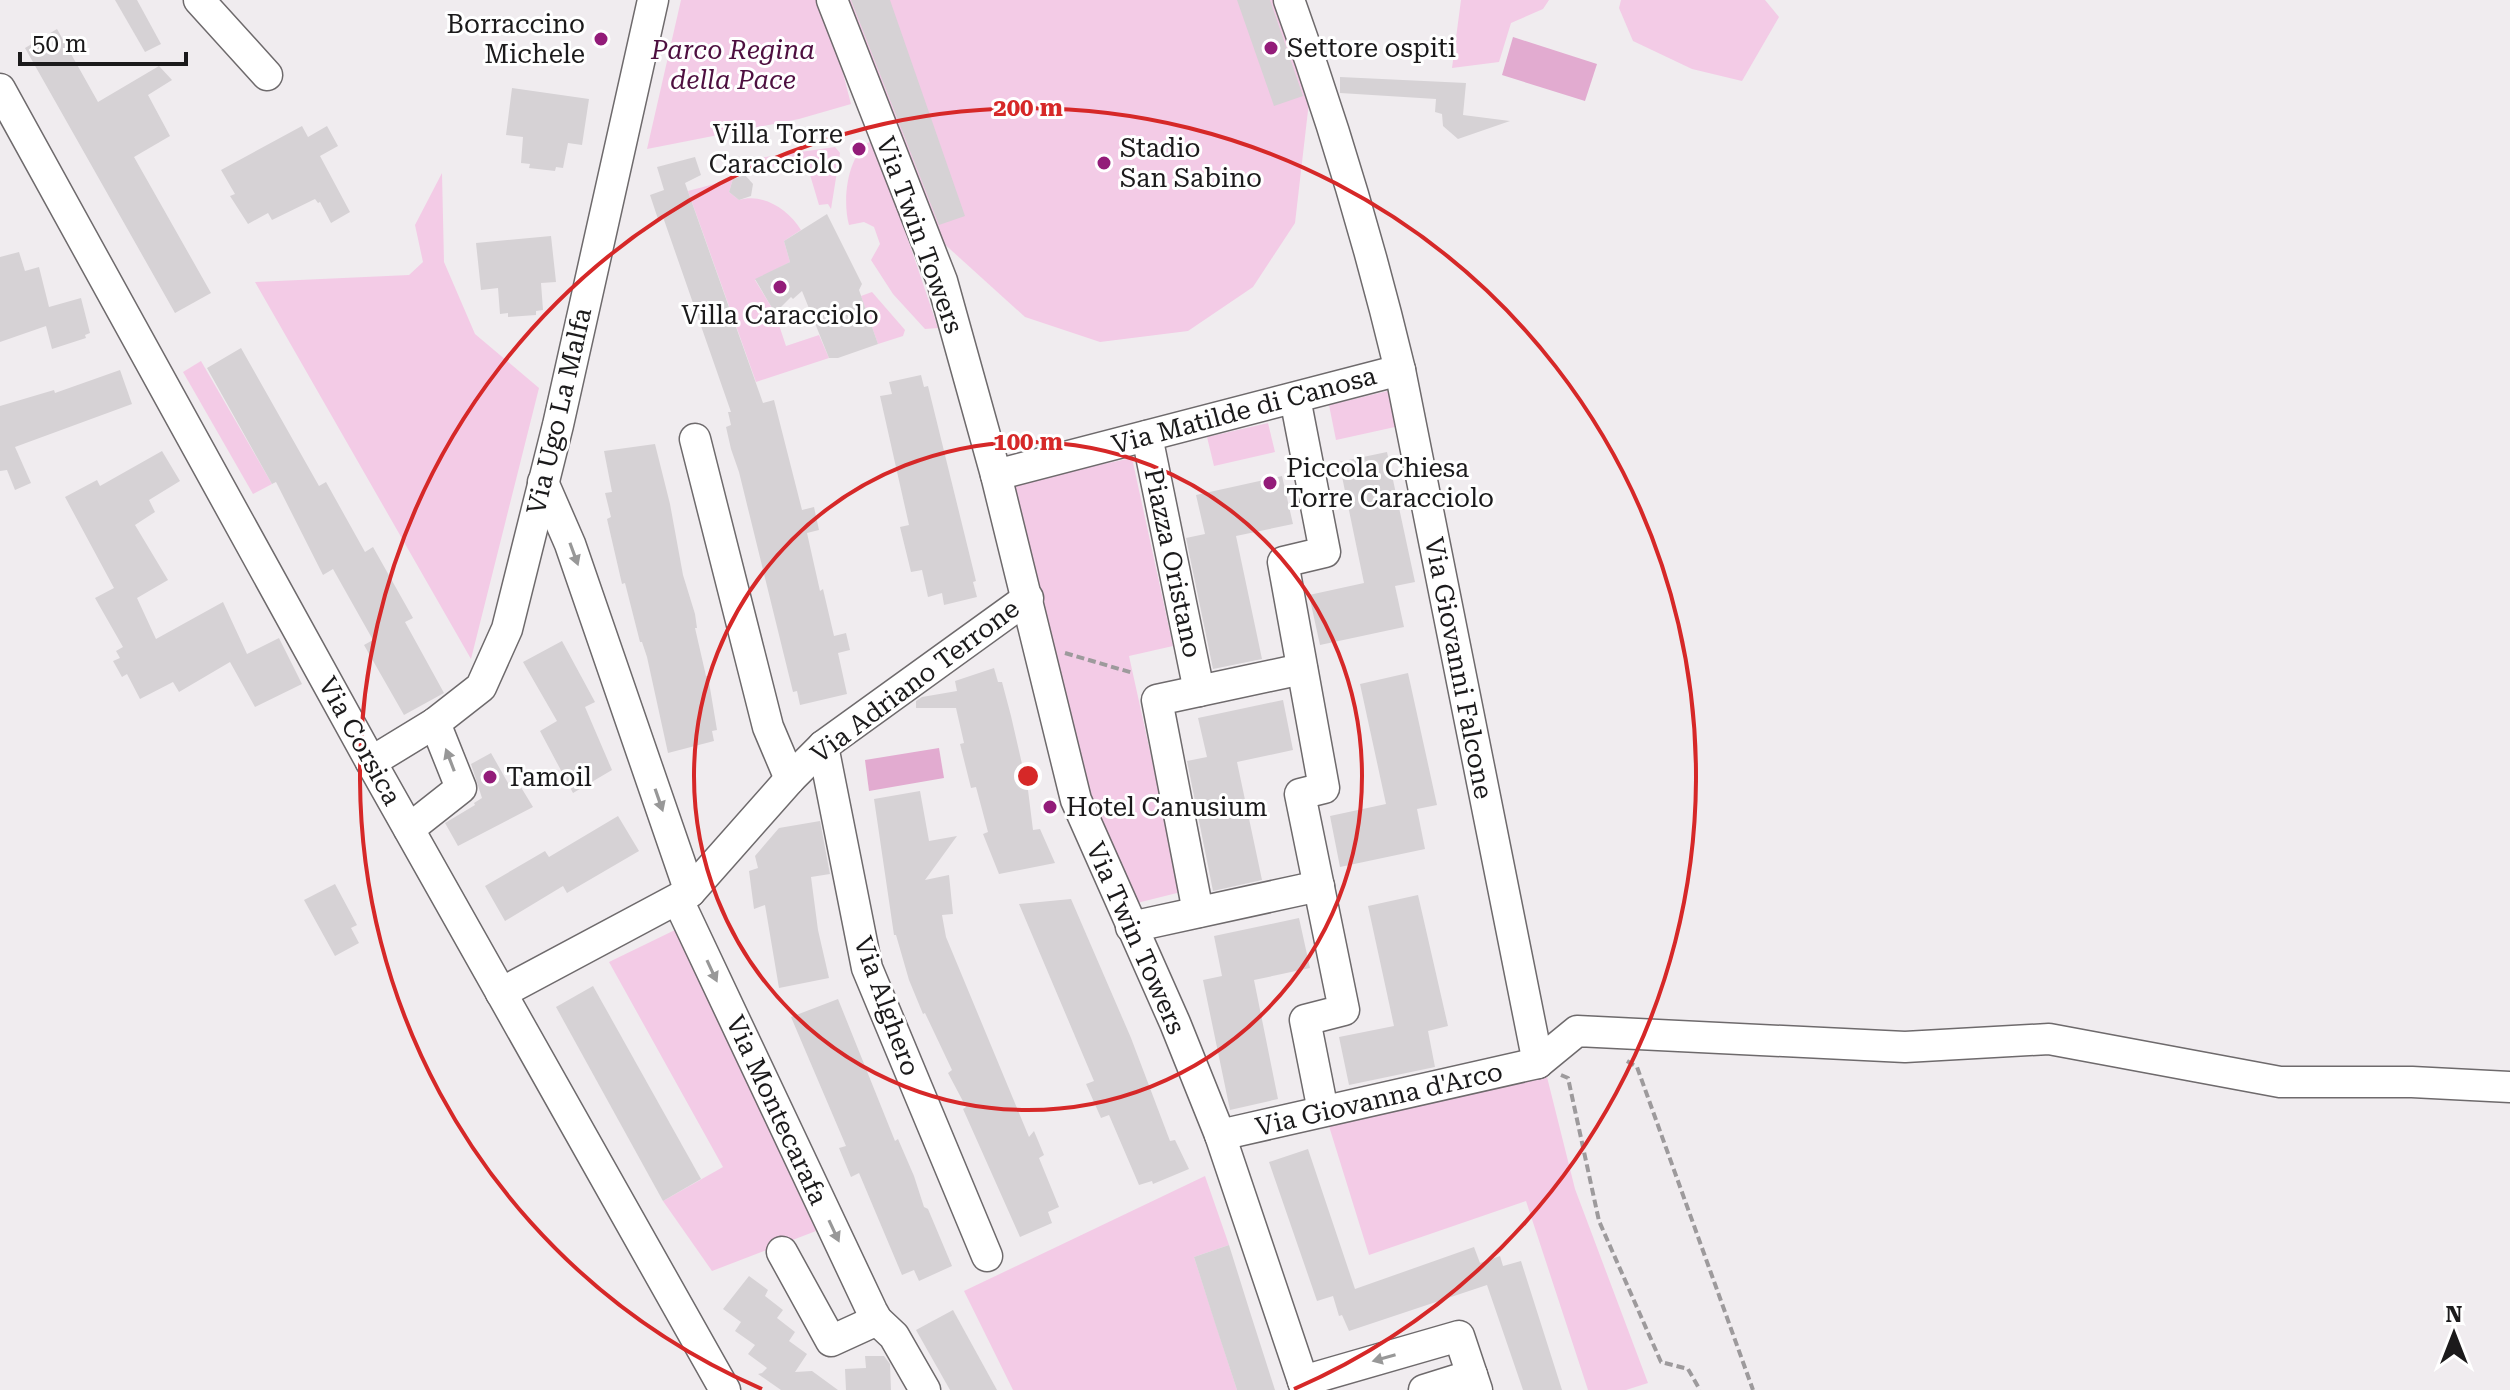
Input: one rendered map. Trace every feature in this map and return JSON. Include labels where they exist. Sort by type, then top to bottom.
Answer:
[{"type":"street","points":[[199,0],[267,75]]},
{"type":"street","name":"Via Ugo La Malfa","points":[[371,762],[435,723],[481,687],[507,629],[653,0]]},
{"type":"street","name":"Via Twin Towers","points":[[832,0],[942,281],[1028,598],[1076,800],[1175,1023],[1220,1135],[1305,1386]]},
{"type":"street","name":"Via Giovanni Falcone","points":[[1289,0],[1323,95],[1381,293],[1400,370],[1538,1063]]},
{"type":"street","name":"Via Corsica","points":[[0,89],[371,762],[725,1390]]},
{"type":"street","name":"Via Matilde di Canosa","points":[[996,475],[1400,370]]},
{"type":"street","points":[[1295,398],[1325,552],[1283,562],[1324,788],[1300,794],[1344,1010],[1305,1020],[1323,1111]]},
{"type":"street","name":"Piazza Oristano","points":[[1147,436],[1199,691]]},
{"type":"street","points":[[695,439],[768,727],[790,779]]},
{"type":"street","name":"Via Montecarafa","points":[[543,482],[570,544],[684,896],[877,1320],[894,1336],[925,1390]]},
{"type":"street","name":"Via Adriano Terrone","points":[[501,993],[684,896],[823,746],[1028,598]]},
{"type":"street","name":"Piazza Oristano","points":[[1198,912],[1157,700],[1302,669]]},
{"type":"street","points":[[409,829],[461,788],[435,723]]},
{"type":"street","name":"Via Alghero","points":[[823,746],[867,968],[987,1256]]},
{"type":"street","points":[[1131,927],[1319,886]]},
{"type":"street","points":[[1538,1063],[1577,1031],[1905,1047],[2049,1039],[2280,1082],[2412,1082],[2510,1087]]},
{"type":"street","name":"Via Giovanna d'Arco","points":[[1220,1135],[1538,1063]]},
{"type":"street","points":[[782,1252],[831,1341],[877,1320]]},
{"type":"street","points":[[1305,1386],[1459,1336],[1475,1383],[1424,1390]]},
{"type":"path","points":[[1040,646],[1133,673]]},
{"type":"path","points":[[1625,1060],[1637,1067],[1753,1390]]},
{"type":"path","points":[[1538,1063],[1568,1078],[1599,1221],[1661,1362],[1688,1369],[1700,1390]]},
{"type":"green space","name":"Parco Regina della Pace","points":[[681,0],[824,0],[851,104],[799,119],[647,149]]},
{"type":"green space","name":"Stadio San Sabino","points":[[848,0],[1273,0],[1309,102],[1295,223],[1253,287],[1188,331],[1100,342],[1025,317],[930,231]]},
{"type":"green space","points":[[1461,0],[1549,0],[1543,9],[1511,23],[1499,62],[1452,68]]},
{"type":"green space","points":[[1621,0],[1765,0],[1779,17],[1742,81],[1692,69],[1633,41],[1619,8]]},
{"type":"green space","points":[[874,139],[938,328],[925,329],[893,294],[871,260],[880,244],[874,227],[864,222],[849,225],[846,202],[852,165],[865,145]]},
{"type":"green space","points":[[835,147],[840,153],[831,209],[828,204],[819,205],[805,158],[749,173],[745,160]]},
{"type":"green space","points":[[442,173],[444,262],[475,334],[539,388],[471,659],[255,282],[409,275],[423,262],[415,225]]},
{"type":"green space","points":[[733,179],[729,192],[739,200],[757,199],[774,204],[789,215],[801,230],[784,241],[790,262],[755,280],[775,313],[786,346],[819,335],[829,358],[756,382],[688,191]]},
{"type":"green space","points":[[872,292],[905,330],[903,336],[878,344],[861,296]]},
{"type":"green space","points":[[201,361],[272,484],[253,494],[183,372]]},
{"type":"green space","points":[[1396,389],[1404,425],[1336,440],[1329,405]]},
{"type":"green space","points":[[1268,423],[1275,452],[1214,466],[1207,437]]},
{"type":"green space","points":[[1132,458],[1173,646],[1129,656],[1181,892],[1137,903],[1088,803],[1014,483]]},
{"type":"green space","points":[[677,929],[816,1231],[712,1271],[663,1201],[723,1167],[609,962]]},
{"type":"green space","points":[[1547,1077],[1575,1189],[1648,1383],[1626,1390],[1588,1390],[1526,1201],[1369,1255],[1328,1123]]},
{"type":"green space","points":[[1205,1176],[1229,1245],[1194,1257],[1237,1390],[1013,1390],[964,1291]]},
{"type":"shaded area","points":[[1513,37],[1597,64],[1585,101],[1502,75]]},
{"type":"shaded area","points":[[939,748],[944,778],[869,791],[865,760]]},
{"type":"building","points":[[115,0],[137,0],[161,44],[145,52]]},
{"type":"building","points":[[851,0],[890,0],[965,216],[939,225]]},
{"type":"building","name":"Settore ospiti","points":[[1237,0],[1270,0],[1303,96],[1274,106]]},
{"type":"building","points":[[57,29],[98,102],[159,66],[172,80],[148,95],[170,136],[134,157],[211,293],[175,313],[25,48]]},
{"type":"building","points":[[1340,77],[1466,83],[1463,115],[1510,121],[1458,139],[1443,126],[1442,114],[1435,112],[1436,99],[1340,93]]},
{"type":"building","points":[[512,88],[589,99],[582,145],[568,143],[563,168],[556,167],[555,171],[529,168],[530,164],[521,163],[523,137],[506,135]]},
{"type":"building","points":[[302,126],[308,137],[327,126],[338,146],[320,156],[350,212],[331,223],[320,202],[315,199],[272,220],[268,213],[248,224],[230,196],[235,194],[221,170]]},
{"type":"building","points":[[695,157],[701,175],[685,183],[763,403],[774,400],[802,510],[814,507],[819,530],[807,533],[834,636],[846,633],[850,650],[838,653],[847,694],[800,705],[797,691],[793,692],[726,427],[731,425],[728,412],[731,412],[663,217],[658,219],[650,195],[664,190],[657,167]]},
{"type":"building","points":[[745,175],[753,184],[751,196],[739,200],[729,192],[733,179]]},
{"type":"building","name":"Villa Caracciolo","points":[[827,214],[862,284],[859,290],[878,344],[838,358],[829,358],[802,291],[775,313],[755,279],[790,262],[784,241]]},
{"type":"building","points":[[551,236],[556,282],[541,283],[543,310],[536,311],[536,315],[508,317],[508,313],[500,314],[498,288],[481,290],[476,243]]},
{"type":"building","points":[[19,252],[25,271],[39,267],[49,307],[81,298],[90,333],[85,335],[86,338],[52,349],[46,326],[0,342],[0,257]]},
{"type":"building","points":[[241,348],[319,486],[326,482],[365,552],[373,547],[413,618],[405,622],[444,693],[404,715],[364,645],[373,640],[333,569],[323,575],[276,482],[272,484],[207,368]]},
{"type":"building","points":[[120,370],[132,404],[15,447],[31,483],[15,490],[7,470],[0,471],[0,406],[54,390],[55,393]]},
{"type":"building","points":[[921,375],[924,387],[928,386],[976,581],[973,582],[977,597],[944,605],[942,593],[928,597],[922,570],[911,572],[900,527],[909,525],[880,396],[892,394],[889,382]]},
{"type":"building","points":[[655,444],[683,575],[695,614],[695,628],[708,676],[717,730],[712,731],[714,741],[668,753],[647,657],[640,642],[625,583],[622,584],[607,519],[611,517],[605,493],[612,492],[604,451]]},
{"type":"building","points":[[162,451],[180,481],[149,500],[155,512],[135,525],[168,580],[137,598],[156,639],[223,602],[247,654],[279,638],[302,684],[255,707],[230,662],[179,692],[173,682],[140,699],[127,674],[122,677],[113,661],[120,658],[116,651],[123,647],[95,598],[114,588],[65,497],[97,480],[100,486]]},
{"type":"building","points":[[1387,452],[1415,582],[1395,586],[1404,627],[1320,645],[1309,595],[1364,583],[1339,462]]},
{"type":"building","points":[[1282,476],[1293,524],[1236,536],[1262,659],[1213,669],[1186,538],[1205,534],[1196,495]]},
{"type":"building","points":[[562,641],[595,702],[585,707],[612,770],[573,793],[540,731],[557,721],[523,662]]},
{"type":"building","points":[[994,668],[998,682],[1002,682],[1011,716],[1028,790],[1033,830],[1040,829],[1055,863],[999,874],[983,834],[988,832],[976,787],[971,788],[960,744],[964,743],[956,708],[916,708],[916,701],[922,697],[957,691],[955,681]]},
{"type":"building","points":[[1408,673],[1437,805],[1417,809],[1425,849],[1340,867],[1330,816],[1386,804],[1360,684]]},
{"type":"building","points":[[1283,700],[1293,750],[1237,762],[1262,880],[1213,891],[1187,761],[1207,757],[1198,718]]},
{"type":"building","points":[[491,753],[508,783],[516,779],[533,807],[458,846],[445,823],[482,798],[471,764]]},
{"type":"building","points":[[920,791],[929,841],[957,836],[925,880],[949,875],[953,914],[942,915],[946,937],[1029,1137],[1034,1131],[1044,1155],[1039,1158],[1059,1207],[1048,1212],[1052,1223],[1020,1237],[963,1109],[966,1107],[948,1073],[952,1070],[923,1014],[894,935],[874,799]]},
{"type":"building","points":[[618,816],[639,851],[567,893],[563,886],[505,921],[485,886],[545,851],[549,857]]},
{"type":"building","points":[[820,821],[830,874],[811,877],[818,930],[829,978],[779,988],[765,905],[754,909],[749,871],[758,868],[755,856],[779,828]]},
{"type":"building","points":[[335,884],[357,925],[351,928],[359,943],[335,956],[304,900]]},
{"type":"building","points":[[1418,895],[1448,1026],[1428,1031],[1435,1067],[1349,1085],[1339,1037],[1394,1026],[1368,906]]},
{"type":"building","points":[[1071,899],[1131,1038],[1170,1141],[1175,1140],[1189,1169],[1153,1184],[1152,1181],[1139,1185],[1109,1115],[1101,1118],[1086,1084],[1094,1081],[1019,904]]},
{"type":"building","points":[[1299,918],[1310,968],[1254,980],[1278,1099],[1230,1110],[1203,980],[1222,976],[1214,936]]},
{"type":"building","points":[[593,986],[701,1179],[663,1201],[556,1007]]},
{"type":"building","points":[[838,999],[895,1141],[898,1139],[924,1207],[928,1209],[952,1266],[919,1281],[914,1270],[902,1275],[859,1173],[851,1177],[839,1148],[846,1146],[791,1017]]},
{"type":"building","points":[[1308,1149],[1355,1289],[1474,1247],[1480,1263],[1500,1256],[1503,1266],[1521,1261],[1562,1390],[1523,1390],[1487,1285],[1349,1331],[1342,1315],[1339,1316],[1333,1296],[1317,1301],[1269,1162]]},
{"type":"building","points":[[1229,1245],[1275,1390],[1237,1390],[1194,1257]]},
{"type":"building","points":[[749,1276],[768,1290],[765,1296],[783,1310],[777,1318],[795,1332],[789,1341],[807,1354],[795,1372],[812,1371],[838,1390],[781,1390],[758,1374],[767,1368],[748,1354],[755,1345],[735,1331],[741,1322],[723,1309]]},
{"type":"building","points":[[953,1310],[997,1390],[950,1390],[916,1330]]},
{"type":"building","points":[[865,1356],[884,1356],[890,1364],[891,1390],[846,1390],[845,1369],[866,1368]]},
{"type":"place","name":"Borraccino Michele","points":[[601,39]]},
{"type":"place","name":"Settore ospiti","points":[[1271,48]]},
{"type":"place","name":"Villa Torre Caracciolo","points":[[859,149]]},
{"type":"place","name":"Stadio San Sabino","points":[[1104,163]]},
{"type":"place","name":"Villa Caracciolo","points":[[780,287]]},
{"type":"place","name":"Piccola Chiesa Torre Caracciolo","points":[[1270,483]]},
{"type":"place","name":"Tamoil","points":[[490,777]]},
{"type":"place","name":"Hotel Canusium","points":[[1050,807]]}]
